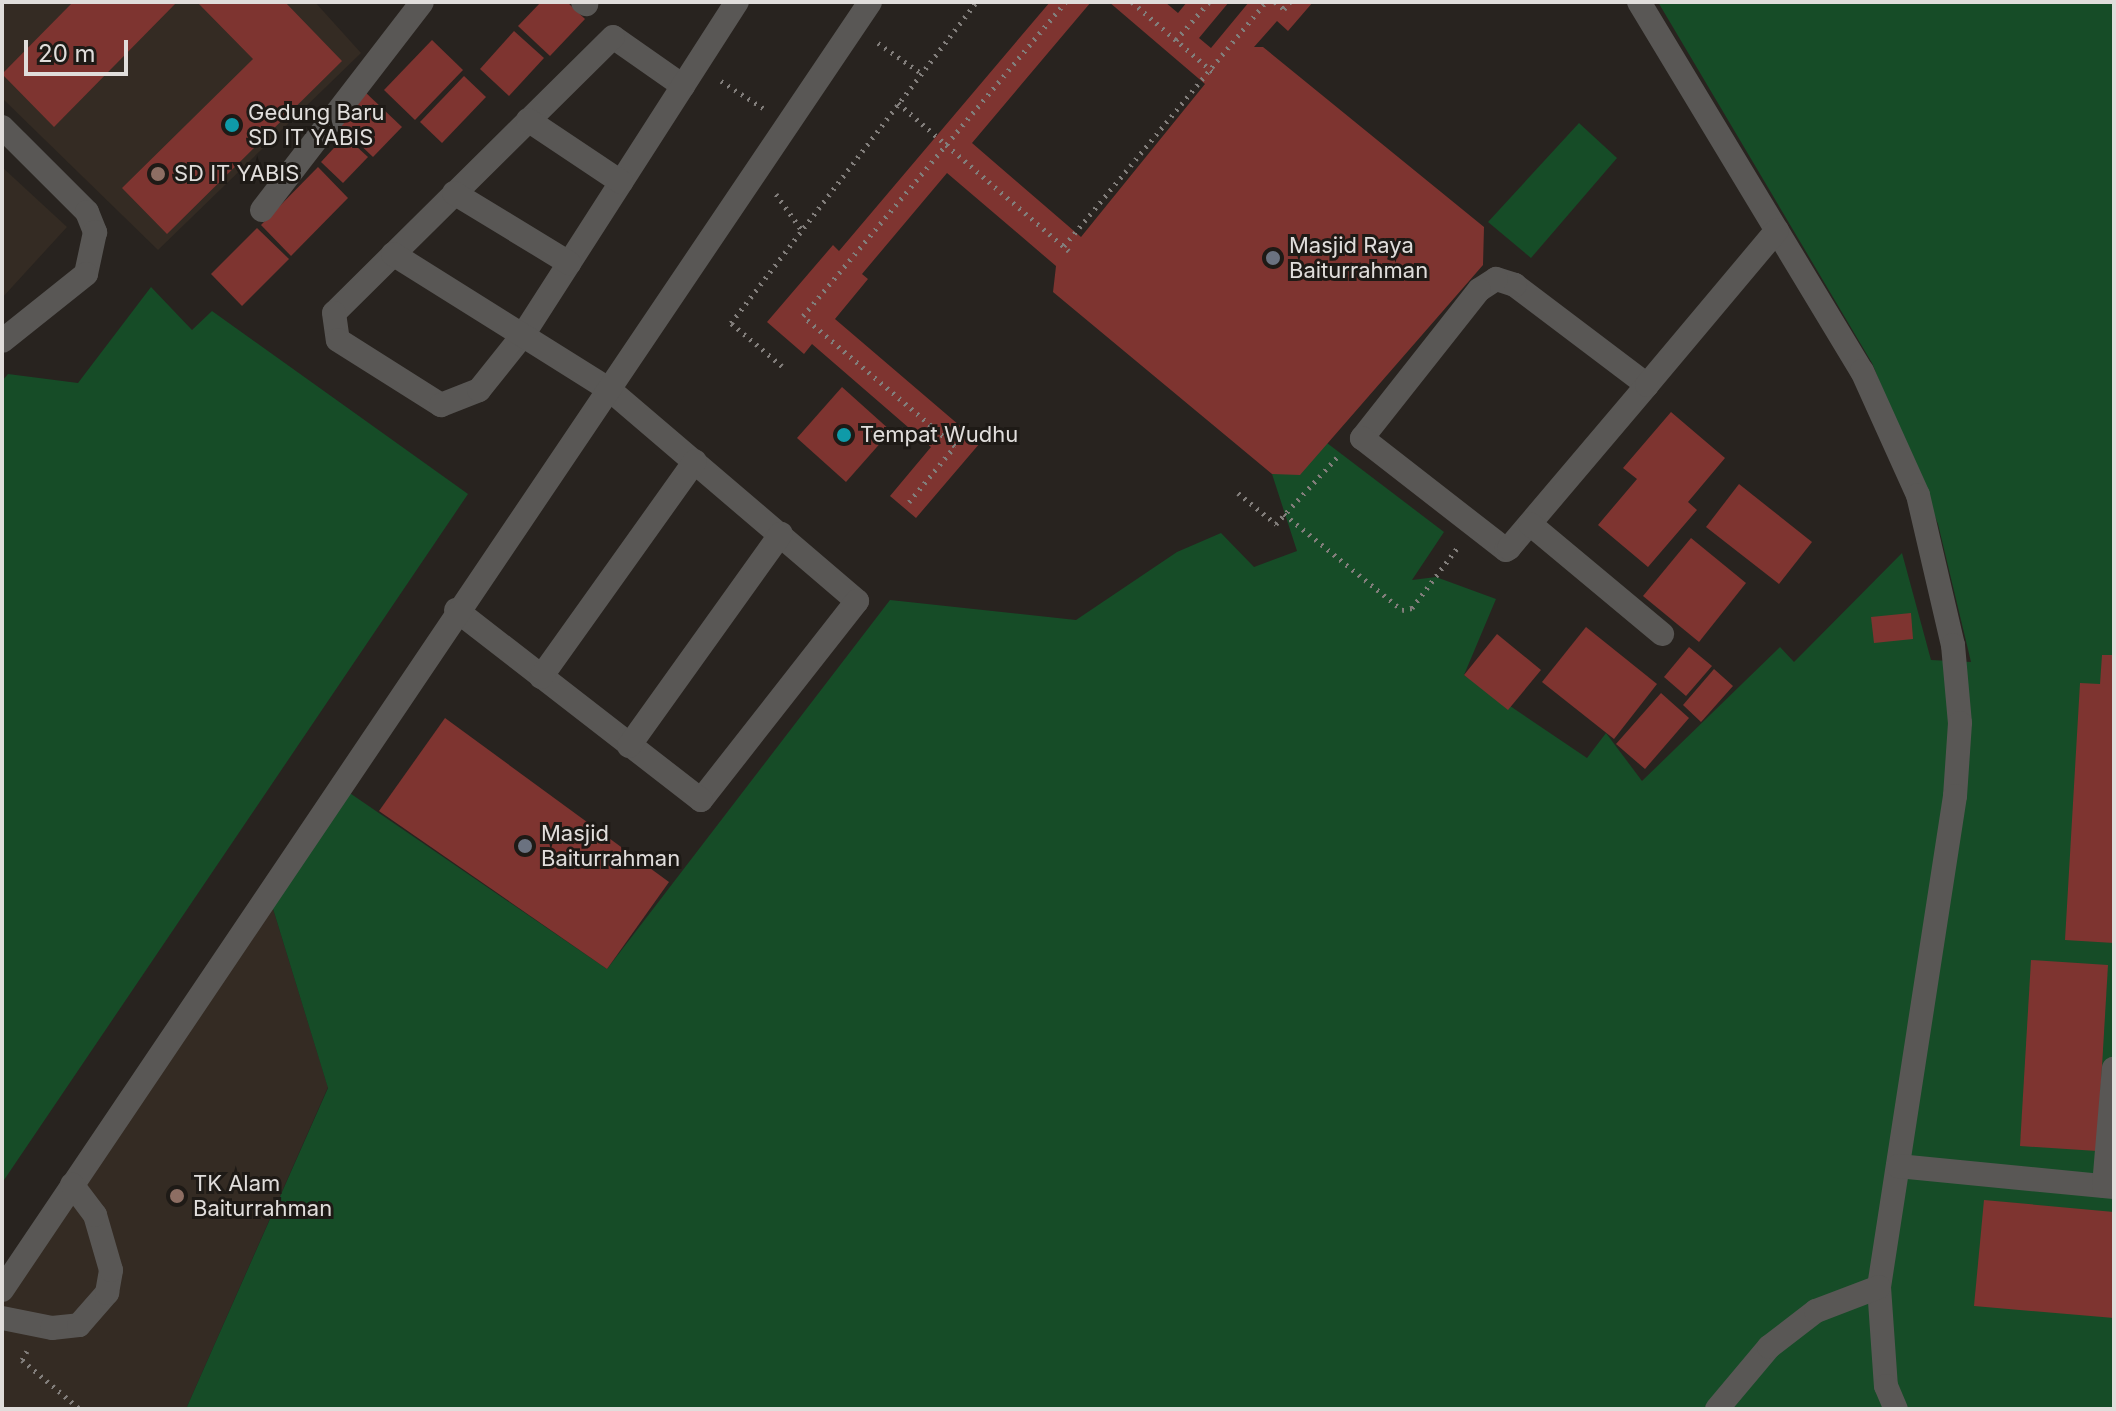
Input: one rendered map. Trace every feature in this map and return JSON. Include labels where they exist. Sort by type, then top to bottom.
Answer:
[{"type":"street","points":[[262,210],[422,2]]},
{"type":"street","points":[[683,86],[613,37],[334,313],[330,327],[355,354],[412,392],[441,405],[460,403],[523,335],[737,2]]},
{"type":"street","points":[[2,1290],[456,610],[610,390],[870,2]]},
{"type":"street","points":[[1639,2],[1777,230],[1895,439],[1936,558],[1953,645],[1960,723],[1955,796],[1879,1287],[1886,1386],[1896,1409]]},
{"type":"street","points":[[528,120],[621,182]]},
{"type":"street","points":[[2,127],[87,212],[95,232],[86,274],[2,341]]},
{"type":"street","points":[[454,193],[569,263]]},
{"type":"street","points":[[1647,385],[1515,285],[1496,279],[1479,290],[1362,438],[1498,549],[1509,548],[1530,524],[1647,385],[1777,230]]},
{"type":"street","points":[[393,254],[610,390],[850,589],[852,610],[707,797],[692,798],[456,610]]},
{"type":"street","points":[[541,677],[695,461]]},
{"type":"street","points":[[1530,524],[1662,634]]},
{"type":"street","points":[[629,746],[781,534]]},
{"type":"street","points":[[1898,1166],[2109,1186],[2114,1068]]},
{"type":"street","points":[[2,1318],[41,1326],[79,1325],[107,1293],[111,1270],[95,1215],[72,1185]]},
{"type":"street","points":[[1717,1409],[1769,1347],[1816,1311],[1879,1287]]},
{"type":"path","points":[[782,366],[731,323],[976,2]]},
{"type":"path","points":[[909,502],[955,446],[803,316],[1066,2]]},
{"type":"path","points":[[1132,2],[1212,71]]},
{"type":"path","points":[[1176,40],[1209,2]]},
{"type":"path","points":[[898,103],[1067,248],[1266,2]]},
{"type":"path","points":[[1275,2],[1284,9],[1290,2]]},
{"type":"path","points":[[854,26],[921,73]]},
{"type":"path","points":[[752,177],[783,199],[801,229]]},
{"type":"path","points":[[1238,493],[1276,524],[1362,438]]},
{"type":"path","points":[[1284,514],[1402,610],[1412,608],[1460,545]]},
{"type":"path","points":[[41,1326],[22,1360],[80,1409]]},
{"type":"shaded area","name":"SD IT YABIS","points":[[2,2],[315,2],[361,53],[158,250],[2,98]]},
{"type":"shaded area","points":[[2,167],[67,227],[2,298]]},
{"type":"shaded area","name":"TK Alam Baiturrahman","points":[[270,899],[328,1087],[186,1409],[2,1409],[2,1304]]},
{"type":"green space","points":[[1658,2],[2114,2],[2114,1409],[186,1409],[328,1088],[270,899],[338,785],[607,969],[890,600],[1076,620],[1177,552],[1221,533],[1254,567],[1297,551],[1272,474],[1327,443],[1444,532],[1412,580],[1436,577],[1496,599],[1464,675],[1587,758],[1606,733],[1642,781],[1780,647],[1794,662],[1902,553],[1931,660],[1971,662],[1938,524],[1872,363]]},
{"type":"green space","points":[[1579,123],[1617,158],[1531,258],[1488,222]]},
{"type":"green space","points":[[151,287],[192,330],[212,311],[468,494],[2,1183],[2,381],[8,374],[78,383]]},
{"type":"building","points":[[73,2],[177,2],[54,127],[2,74]]},
{"type":"building","name":"Gedung Baru SD IT YABIS","points":[[197,2],[285,2],[342,61],[167,234],[122,188],[253,59]]},
{"type":"building","points":[[541,2],[567,2],[585,19],[550,56],[518,26]]},
{"type":"building","name":"Masjid Raya Baiturrahman","points":[[1050,2],[1091,2],[972,143],[1081,237],[1205,84],[1109,2],[1165,2],[1178,13],[1187,2],[1229,2],[1199,38],[1211,48],[1249,2],[1313,2],[1288,31],[1277,21],[1254,47],[1263,47],[1484,227],[1483,265],[1300,475],[1272,474],[1053,292],[1056,266],[947,173],[862,274],[868,279],[835,319],[980,443],[916,518],[890,496],[931,447],[812,344],[804,354],[767,322],[833,245],[839,251]]},
{"type":"building","points":[[514,31],[544,58],[509,96],[480,69]]},
{"type":"building","points":[[432,40],[463,70],[415,120],[384,90]]},
{"type":"building","points":[[464,76],[486,97],[442,143],[420,122]]},
{"type":"building","points":[[364,91],[402,127],[373,157],[335,121]]},
{"type":"building","points":[[345,136],[368,157],[343,183],[321,162]]},
{"type":"building","points":[[318,167],[348,198],[291,256],[261,225]]},
{"type":"building","points":[[257,228],[289,259],[242,306],[211,274]]},
{"type":"building","name":"Tempat Wudhu","points":[[842,387],[891,431],[846,482],[797,438]]},
{"type":"building","points":[[1671,412],[1725,458],[1688,502],[1697,510],[1648,567],[1598,525],[1637,479],[1623,468]]},
{"type":"building","points":[[1739,484],[1812,542],[1779,584],[1706,527]]},
{"type":"building","points":[[1691,538],[1746,583],[1699,642],[1643,596]]},
{"type":"building","points":[[1911,613],[1913,639],[1874,643],[1871,617]]},
{"type":"building","points":[[1586,627],[1657,684],[1614,739],[1542,682]]},
{"type":"building","points":[[1497,634],[1541,670],[1508,710],[1464,675]]},
{"type":"building","points":[[1689,647],[1712,666],[1686,696],[1664,677]]},
{"type":"building","points":[[2102,655],[2114,655],[2114,943],[2065,940],[2080,683],[2100,684]]},
{"type":"building","points":[[1714,669],[1733,686],[1701,722],[1683,705]]},
{"type":"building","points":[[1661,693],[1689,718],[1645,769],[1616,744]]},
{"type":"building","name":"Masjid Baiturrahman","points":[[445,718],[669,882],[607,969],[379,811]]},
{"type":"building","points":[[2031,960],[2108,965],[2097,1151],[2020,1146]]},
{"type":"building","points":[[1984,1200],[2114,1212],[2114,1318],[1974,1306]]},
{"type":"place","name":"Gedung Baru SD IT YABIS","points":[[232,125]]},
{"type":"place","name":"SD IT YABIS","points":[[158,174]]},
{"type":"place","name":"Masjid Raya Baiturrahman","points":[[1273,258]]},
{"type":"place","name":"Tempat Wudhu","points":[[844,435]]},
{"type":"place","name":"Masjid Baiturrahman","points":[[525,846]]},
{"type":"place","name":"TK Alam Baiturrahman","points":[[177,1196]]}]
